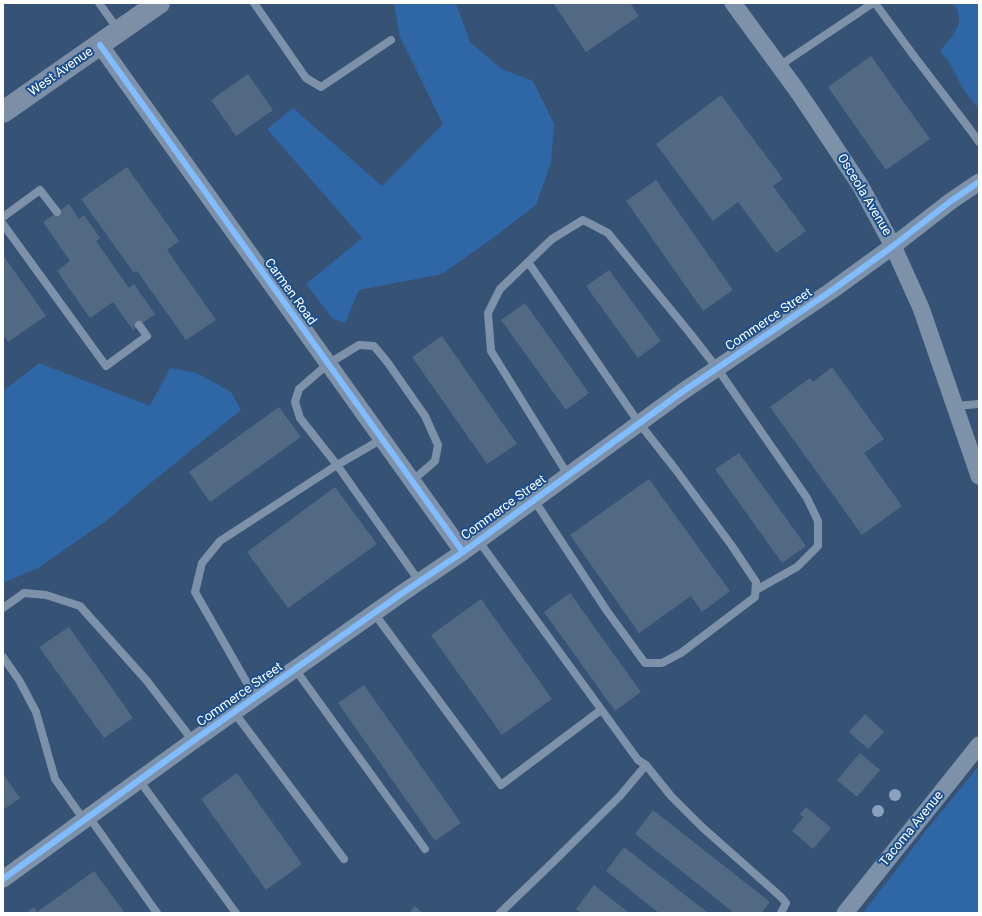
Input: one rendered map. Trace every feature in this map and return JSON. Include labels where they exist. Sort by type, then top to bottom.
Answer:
[{"type":"main road","name":"West Avenue","points":[[3,112],[159,3]]},
{"type":"street","name":"Osceola Avenue","points":[[732,3],[813,114],[860,185],[893,246],[921,308],[979,476]]},
{"type":"street","name":"Carmen Road","points":[[100,45],[463,552]]},
{"type":"street","name":"Commerce Street","points":[[3,879],[294,669],[419,581],[463,552],[639,423],[831,291],[951,201],[979,182]]},
{"type":"street","name":"Tacoma Avenue","points":[[845,913],[979,745]]},
{"type":"lane","points":[[99,3],[119,32]]},
{"type":"lane","points":[[254,3],[306,78],[321,87],[391,40]]},
{"type":"lane","points":[[779,66],[874,3],[979,142]]},
{"type":"lane","points":[[3,217],[40,190],[57,212]]},
{"type":"lane","points":[[568,475],[491,351],[488,313],[500,288],[552,239],[583,220],[608,233],[689,332],[717,368],[808,498],[818,521],[818,546],[797,567],[756,590]]},
{"type":"lane","points":[[3,224],[106,366],[147,336],[139,325]]},
{"type":"lane","points":[[528,262],[639,423],[732,546],[756,582],[755,597],[681,653],[662,663],[645,664],[607,611],[534,500]]},
{"type":"lane","points":[[412,481],[435,461],[438,445],[425,416],[374,346],[359,345],[328,364],[298,389],[295,402],[300,418],[337,465],[351,487],[419,581]]},
{"type":"lane","points":[[955,406],[979,404]]},
{"type":"lane","points":[[255,697],[195,592],[202,563],[220,541],[337,465],[382,438]]},
{"type":"lane","points":[[478,540],[638,760],[646,765],[671,796],[702,827],[781,897],[786,903],[781,913]]},
{"type":"lane","points":[[3,608],[24,593],[46,594],[80,606],[147,681],[193,741]]},
{"type":"lane","points":[[374,613],[501,785],[601,710]]},
{"type":"lane","points":[[3,657],[19,680],[36,712],[55,779],[157,913]]},
{"type":"lane","points":[[294,669],[424,849]]},
{"type":"lane","points":[[234,712],[344,859]]},
{"type":"lane","points":[[500,913],[615,801],[646,765]]},
{"type":"lane","points":[[140,780],[236,913]]},
{"type":"shaded area","points":[[394,3],[456,3],[470,42],[502,69],[533,81],[554,124],[551,163],[536,205],[489,241],[442,274],[359,290],[345,323],[333,319],[306,284],[362,238],[267,129],[293,108],[382,186],[443,124],[400,37]]},
{"type":"shaded area","points":[[953,3],[979,3],[979,110],[963,89],[949,62],[940,51],[953,35],[959,23],[958,11]]},
{"type":"shaded area","points":[[39,363],[150,406],[170,368],[197,373],[231,392],[241,410],[142,490],[110,518],[38,568],[3,583],[3,391]]},
{"type":"shaded area","points":[[979,766],[979,913],[863,913],[928,828]]},
{"type":"building","points":[[553,3],[630,3],[639,16],[586,52]]},
{"type":"building","points":[[871,56],[930,139],[886,170],[828,87]]},
{"type":"building","points":[[248,74],[273,110],[236,136],[211,100]]},
{"type":"building","points":[[721,95],[783,179],[773,186],[806,231],[776,253],[738,202],[713,221],[656,144]]},
{"type":"building","points":[[127,167],[179,241],[167,250],[216,320],[186,340],[137,271],[134,273],[81,199]]},
{"type":"building","points":[[656,180],[733,290],[703,311],[626,201]]},
{"type":"building","points":[[69,204],[79,219],[84,215],[100,238],[96,241],[129,288],[134,284],[155,314],[133,330],[113,302],[90,318],[57,271],[70,261],[43,222]]},
{"type":"building","points":[[3,255],[46,316],[8,342],[3,334]]},
{"type":"building","points":[[609,270],[661,341],[638,358],[586,286]]},
{"type":"building","points":[[525,303],[589,393],[566,410],[501,320]]},
{"type":"building","points":[[442,336],[517,444],[487,464],[412,357]]},
{"type":"building","points":[[832,367],[884,439],[864,453],[902,506],[862,535],[770,407],[810,378],[813,382]]},
{"type":"building","points":[[279,407],[301,437],[210,502],[189,472]]},
{"type":"building","points":[[739,453],[806,546],[782,563],[715,469]]},
{"type":"building","points":[[649,479],[730,591],[702,612],[691,596],[639,633],[570,535]]},
{"type":"building","points":[[335,487],[377,544],[288,608],[247,552]]},
{"type":"building","points":[[570,593],[641,692],[615,711],[544,612]]},
{"type":"building","points":[[481,599],[552,699],[502,735],[431,635]]},
{"type":"building","points":[[69,627],[133,718],[104,738],[39,647]]},
{"type":"building","points":[[364,685],[461,823],[435,841],[338,703]]},
{"type":"building","points":[[865,714],[884,732],[868,749],[849,732]]},
{"type":"building","points":[[860,753],[880,770],[857,797],[837,780]]},
{"type":"building","points":[[237,773],[302,864],[266,890],[201,799]]},
{"type":"building","points":[[3,774],[20,798],[3,810]]},
{"type":"building","points":[[806,807],[831,828],[813,849],[792,831],[804,817],[800,814]]},
{"type":"building","points":[[653,810],[770,902],[761,913],[734,913],[635,834]]},
{"type":"building","points":[[624,847],[708,913],[659,913],[606,871]]},
{"type":"building","points":[[94,871],[125,913],[26,913],[34,907],[37,912]]},
{"type":"building","points":[[594,885],[629,913],[581,913],[576,909]]},
{"type":"building","points":[[415,906],[423,913],[409,913]]},
{"type":"cycle path","points":[[100,45],[463,552]]},
{"type":"cycle path","points":[[3,879],[193,741],[463,552],[682,392],[831,291],[951,201],[979,182]]}]
